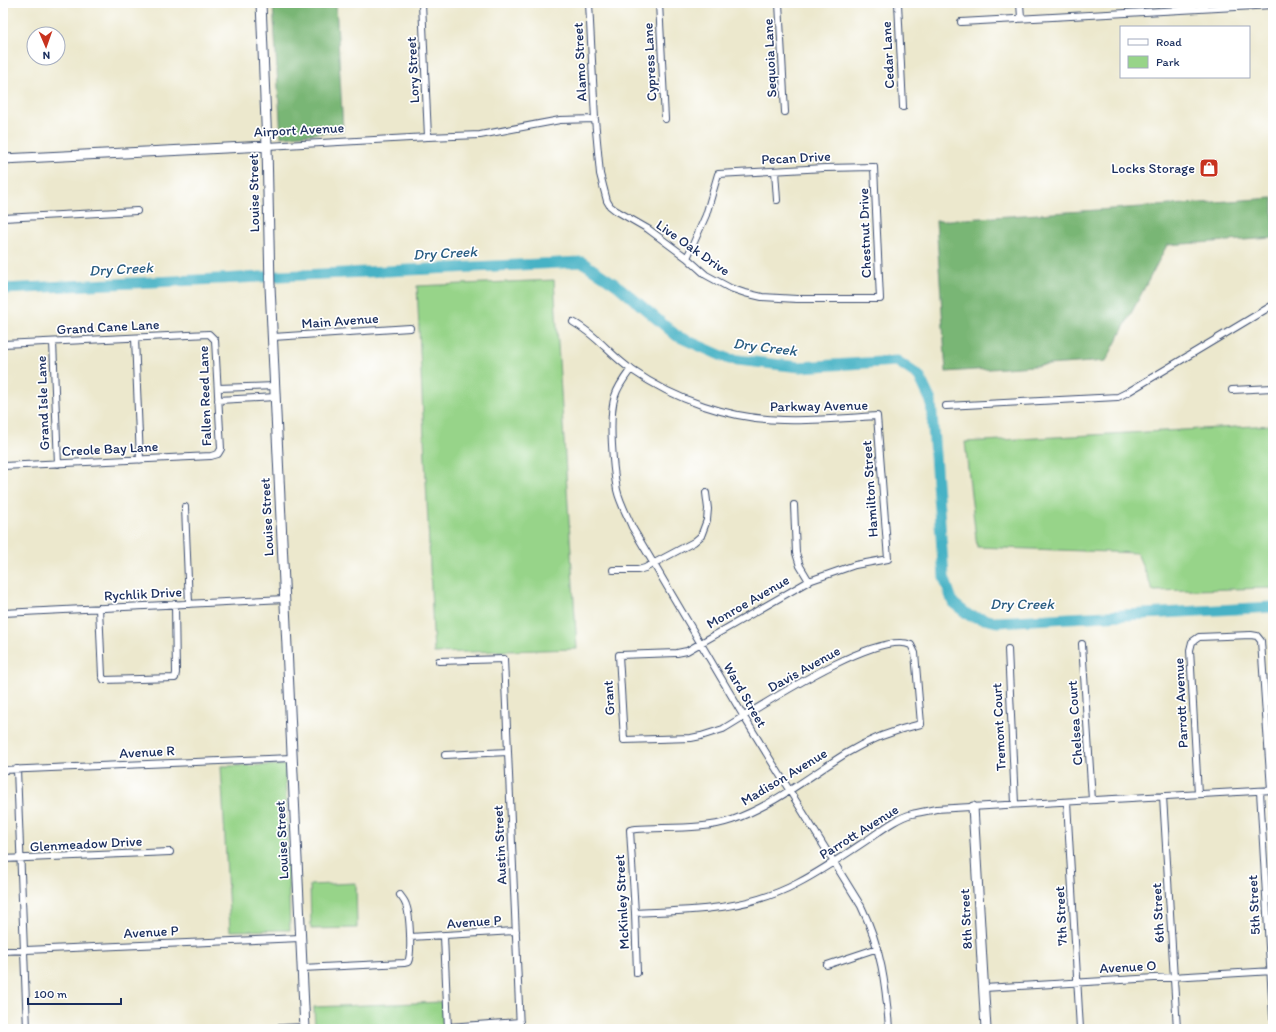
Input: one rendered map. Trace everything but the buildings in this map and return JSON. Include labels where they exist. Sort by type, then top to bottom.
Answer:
[{"type":"street","name":"Louise Street","points":[[261,3],[267,146],[269,264],[305,1028]]},
{"type":"street","name":"Lory Street","points":[[422,3],[428,137]]},
{"type":"street","name":"Alamo Street","points":[[589,3],[595,119]]},
{"type":"street","name":"Cypress Lane","points":[[659,3],[665,119]]},
{"type":"street","name":"Sequoia Lane","points":[[779,3],[785,112]]},
{"type":"street","name":"Cedar Lane","points":[[898,3],[903,107]]},
{"type":"street","points":[[1020,3],[1021,18]]},
{"type":"street","points":[[961,22],[1273,5]]},
{"type":"street","name":"Airport Avenue","points":[[3,159],[480,135],[560,120],[595,119]]},
{"type":"street","name":"Live Oak Drive","points":[[595,119],[600,174],[607,201],[610,206],[648,230],[687,258],[706,275],[730,288],[762,297],[797,299],[880,299]]},
{"type":"street","name":"Pecan Drive","points":[[687,258],[706,215],[718,174],[874,167]]},
{"type":"street","name":"Chestnut Drive","points":[[874,167],[880,299]]},
{"type":"street","points":[[775,171],[777,200]]},
{"type":"street","points":[[3,218],[137,211]]},
{"type":"street","points":[[946,406],[1118,397],[1273,305]]},
{"type":"street","name":"Parkway Avenue","points":[[573,322],[586,329],[631,369],[658,386],[702,405],[757,418],[783,420],[877,416]]},
{"type":"street","name":"Main Avenue","points":[[273,338],[410,328]]},
{"type":"street","name":"Grand Cane Lane","points":[[3,344],[209,334],[213,337]]},
{"type":"street","name":"Fallen Reed Lane","points":[[213,337],[216,340],[221,449],[218,454]]},
{"type":"street","points":[[135,338],[140,460]]},
{"type":"street","name":"Grand Isle Lane","points":[[53,342],[58,464]]},
{"type":"street","name":"Ward Street","points":[[631,369],[616,394],[612,407],[614,464],[618,491],[624,509],[632,527],[744,717],[860,906],[871,928],[878,948],[884,976],[889,1029]]},
{"type":"street","points":[[218,388],[275,386]]},
{"type":"street","points":[[1232,390],[1273,388]]},
{"type":"street","points":[[218,400],[276,397]]},
{"type":"street","name":"Hamilton Street","points":[[877,416],[888,560]]},
{"type":"street","name":"Creole Bay Lane","points":[[3,466],[140,460],[211,456],[218,454]]},
{"type":"street","points":[[613,570],[638,570],[654,564],[694,542],[701,536],[707,520],[708,509],[706,493]]},
{"type":"street","points":[[794,505],[796,553],[800,566],[809,582]]},
{"type":"street","points":[[185,507],[189,604]]},
{"type":"street","name":"Monroe Avenue","points":[[619,655],[677,653],[687,651],[809,582],[855,565],[888,560]]},
{"type":"street","name":"Rychlik Drive","points":[[3,613],[285,599]]},
{"type":"street","points":[[99,608],[102,676],[104,680],[175,678],[175,604]]},
{"type":"street","name":"Parrott Avenue","points":[[635,913],[717,908],[740,905],[767,897],[791,886],[834,862],[895,821],[911,814],[936,809],[1272,790],[1261,641],[1257,636],[1251,634],[1199,637],[1192,642],[1190,650],[1198,794]]},
{"type":"street","name":"Davis Avenue","points":[[624,740],[691,738],[723,729],[828,667],[879,646],[899,642],[906,643],[911,646],[915,653],[921,724]]},
{"type":"street","name":"Chelsea Court","points":[[1082,644],[1092,800]]},
{"type":"street","name":"Tremont Court","points":[[1008,649],[1015,804]]},
{"type":"street","name":"Grant","points":[[619,655],[624,740]]},
{"type":"street","name":"Austin Street","points":[[439,661],[504,659],[520,1026]]},
{"type":"street","name":"Madison Avenue","points":[[630,830],[718,824],[758,809],[846,753],[865,743],[884,734],[921,724]]},
{"type":"street","points":[[445,755],[508,752]]},
{"type":"street","name":"Avenue R","points":[[3,770],[292,758]]},
{"type":"street","points":[[17,769],[27,1029]]},
{"type":"street","name":"5th Street","points":[[1260,791],[1273,1017]]},
{"type":"street","name":"6th Street","points":[[1163,796],[1177,1029]]},
{"type":"street","name":"7th Street","points":[[1067,802],[1080,1029]]},
{"type":"street","name":"8th Street","points":[[973,807],[986,1029]]},
{"type":"street","name":"McKinley Street","points":[[630,830],[637,973]]},
{"type":"street","name":"Glenmeadow Drive","points":[[3,859],[170,852]]},
{"type":"street","points":[[302,968],[404,964],[408,962],[410,958],[410,937],[407,907],[400,895]]},
{"type":"street","name":"Avenue P","points":[[410,937],[516,931]]},
{"type":"street","points":[[444,936],[448,1028],[520,1026]]},
{"type":"street","name":"Avenue P","points":[[3,950],[300,938]]},
{"type":"street","points":[[827,965],[878,948]]},
{"type":"street","name":"Avenue O","points":[[984,988],[1271,971]]},
{"type":"street","points":[[260,1029],[305,1028]]},
{"type":"green space","points":[[273,3],[336,3],[343,131],[281,137]]},
{"type":"green space","points":[[1273,198],[1273,238],[1167,245],[1106,361],[946,372],[936,221]]},
{"type":"green space","points":[[554,280],[577,649],[434,653],[417,286]]},
{"type":"green space","points":[[1273,425],[1273,588],[1153,591],[1137,553],[977,547],[965,442]]},
{"type":"green space","points":[[285,765],[290,930],[230,931],[221,766]]},
{"type":"green space","points":[[356,883],[357,928],[311,929],[310,885]]},
{"type":"green space","points":[[442,1002],[443,1029],[315,1029],[314,1007]]},
{"type":"waterway","name":"Dry Creek","points":[[3,289],[582,262],[618,286],[677,336],[729,359],[800,367],[897,361],[919,376],[931,401],[944,577],[953,603],[970,616],[997,622],[1273,607]]},
{"type":"place","name":"Locks Storage","points":[[1209,168]]}]
